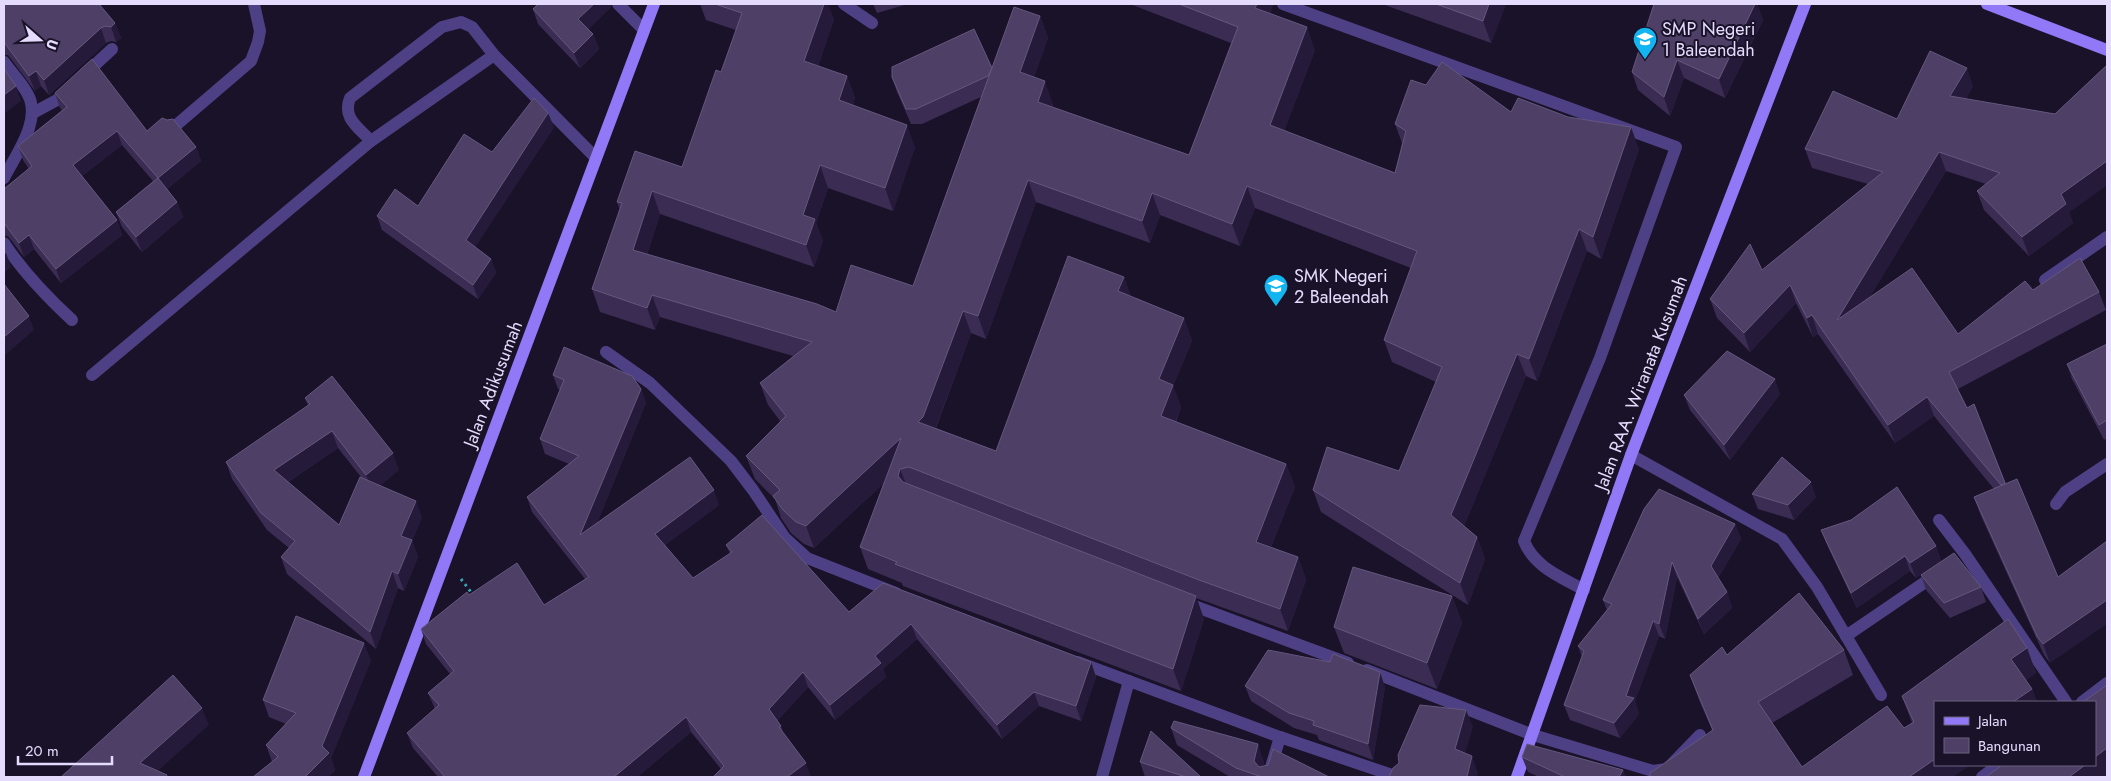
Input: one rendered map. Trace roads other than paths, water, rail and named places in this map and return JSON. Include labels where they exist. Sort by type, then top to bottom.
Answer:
[{"type":"main road","name":"Jalan Adikusumah","points":[[364,777],[654,4]]},
{"type":"main road","name":"Jalan RAA. Wiranata Kusumah","points":[[1516,777],[1533,735],[1631,455],[1805,4]]},
{"type":"main road","points":[[1987,4],[2107,50]]},
{"type":"street","points":[[174,127],[251,61],[260,31],[254,4]]},
{"type":"street","points":[[618,4],[644,30]]},
{"type":"street","points":[[844,4],[872,23]]},
{"type":"street","points":[[1283,4],[1676,147],[1600,358],[1524,542],[1528,553],[1545,568],[1584,590]]},
{"type":"street","points":[[371,141],[348,116],[346,107],[350,98],[442,27],[461,22],[472,27],[494,55],[596,158]]},
{"type":"street","points":[[33,113],[57,100],[112,49]]},
{"type":"street","points":[[92,375],[371,141],[494,55]]},
{"type":"street","points":[[4,62],[28,94],[33,113],[31,125],[4,178]]},
{"type":"street","points":[[2045,280],[2107,237]]},
{"type":"street","points":[[4,243],[17,264],[34,284],[72,320]]},
{"type":"street","points":[[606,352],[650,383],[731,461],[754,490],[785,538],[807,558],[907,597]]},
{"type":"street","points":[[1631,455],[1782,539],[1817,587],[1881,695]]},
{"type":"street","points":[[2056,504],[2065,492],[2107,464]]},
{"type":"street","points":[[1939,520],[1957,560],[2004,613],[2065,701]]},
{"type":"street","points":[[1846,636],[1957,560]]},
{"type":"street","points":[[1177,600],[1282,638],[1533,735],[1653,771],[1667,769],[1700,735]]},
{"type":"street","points":[[1064,657],[1398,777]]},
{"type":"street","points":[[1102,777],[1129,681]]},
{"type":"street","points":[[2083,701],[2107,683]]},
{"type":"street","points":[[1268,777],[1280,736]]},
{"type":"street","points":[[1982,777],[1997,766]]},
{"type":"place","name":"SMP Negeri 1 Baleendah","points":[[1645,60]]},
{"type":"place","name":"SMK Negeri 2 Baleendah","points":[[1276,307]]}]
